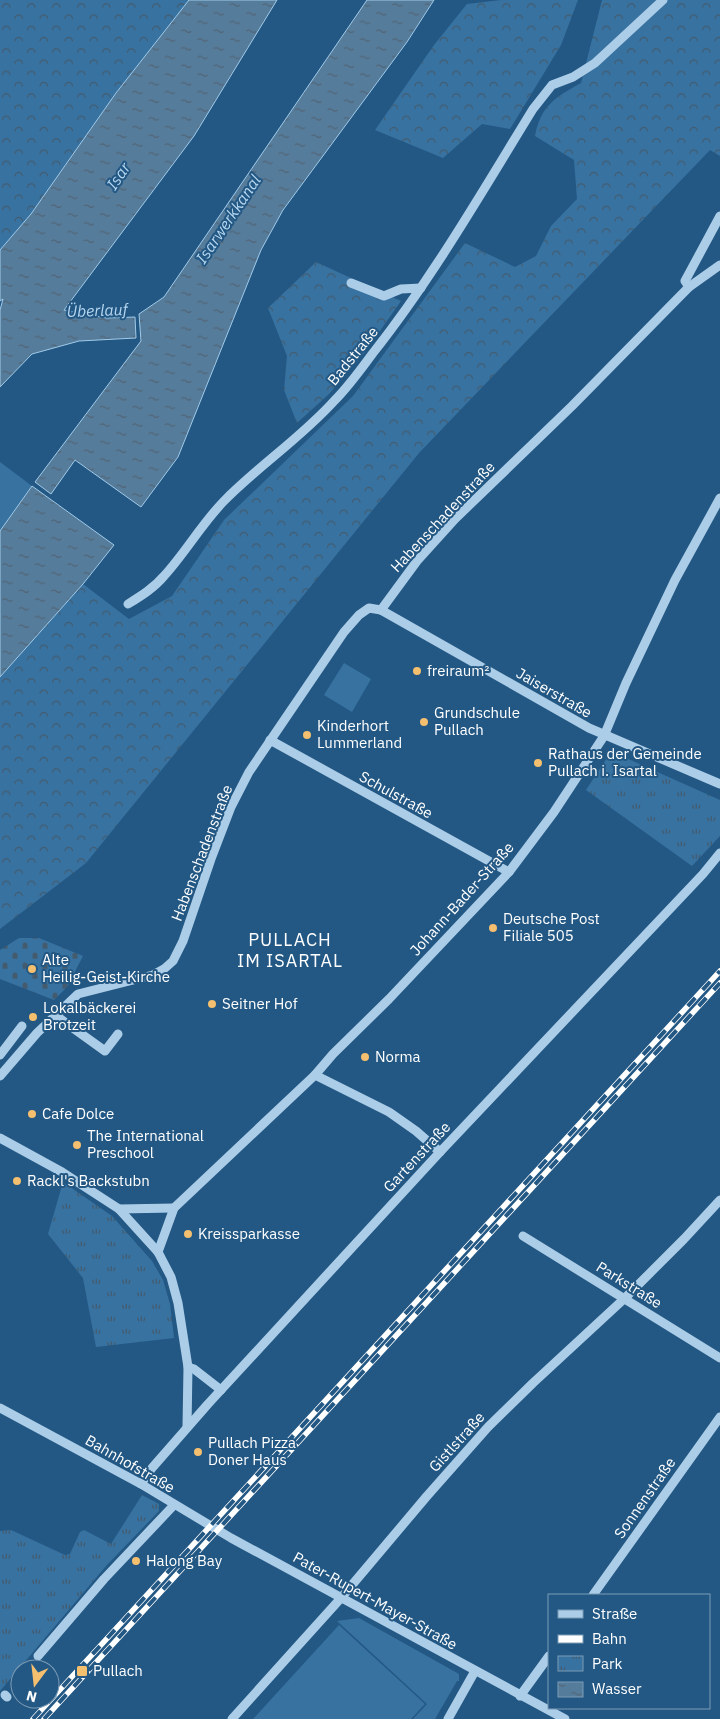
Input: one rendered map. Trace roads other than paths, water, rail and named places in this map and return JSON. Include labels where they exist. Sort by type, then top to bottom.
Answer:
[{"type":"street","name":"Badstraße","points":[[128,604],[164,577],[212,513],[230,494],[296,438],[335,401],[398,321],[421,288],[533,109],[552,85],[573,77],[595,62],[662,0]]},
{"type":"street","points":[[689,287],[685,281],[720,217]]},
{"type":"street","name":"Habenschadenstraße","points":[[55,1015],[78,994],[154,975],[173,961],[183,941],[231,807],[270,740],[344,632],[359,614],[369,608],[381,610],[417,561],[455,519],[572,406],[689,287],[720,265]]},
{"type":"street","points":[[351,283],[384,296],[401,289],[421,288]]},
{"type":"street","name":"Johann-Bader-Straße","points":[[158,1252],[174,1208],[315,1075],[333,1054],[389,999],[509,872],[554,812],[604,736],[626,683],[675,580],[720,498]]},
{"type":"street","name":"Jaiserstraße","points":[[381,610],[604,736],[720,784]]},
{"type":"street","name":"Schulstraße","points":[[270,740],[509,872]]},
{"type":"street","name":"Gartenstraße","points":[[141,1484],[152,1468],[221,1390],[440,1152],[703,874],[720,853]]},
{"type":"street","points":[[0,1076],[55,1015],[106,1051],[118,1034]]},
{"type":"street","points":[[0,1055],[22,1026]]},
{"type":"street","points":[[315,1075],[389,1112],[416,1131],[440,1152]]},
{"type":"street","points":[[0,1138],[54,1167],[118,1209],[158,1252],[171,1277],[178,1303],[188,1367],[188,1427]]},
{"type":"street","name":"Gistlstraße","points":[[232,1719],[341,1598],[426,1496],[488,1427],[625,1298],[720,1200]]},
{"type":"street","points":[[118,1209],[174,1208]]},
{"type":"street","name":"Parkstraße","points":[[522,1236],[720,1358]]},
{"type":"street","points":[[188,1367],[194,1369],[221,1390]]},
{"type":"street","name":"Bahnhofstraße","points":[[0,1408],[141,1484],[174,1504],[104,1579],[38,1656]]},
{"type":"street","name":"Sonnenstraße","points":[[593,1594],[720,1417]]},
{"type":"street","name":"Pater-Rupert-Mayer-Straße","points":[[174,1504],[231,1538],[475,1672],[565,1719]]},
{"type":"street","points":[[520,1696],[548,1657]]},
{"type":"street","points":[[448,1719],[475,1672]]},
{"type":"water","name":"Isar","points":[[189,0],[277,0],[194,136],[64,310],[107,318],[135,317],[136,338],[79,341],[32,354],[0,387],[0,310],[3,299],[0,301],[0,250],[31,214],[116,93]]},
{"type":"water","name":"Isarwerkkanal","points":[[367,0],[434,0],[407,42],[283,210],[261,250],[178,457],[141,507],[75,460],[51,494],[35,482],[141,341],[139,314],[164,297]]},
{"type":"water","points":[[32,486],[114,545],[83,584],[0,677],[0,531]]},
{"type":"railway","points":[[33,1719],[720,971]]},
{"type":"railway","points":[[44,1719],[720,983]]},
{"type":"place","name":"freiraum²","points":[[417,671]]},
{"type":"place","name":"Grundschule Pullach","points":[[424,722]]},
{"type":"place","name":"Kinderhort Lummerland","points":[[307,735]]},
{"type":"place","name":"Rathaus der Gemeinde Pullach i. Isartal","points":[[538,763]]},
{"type":"place","name":"Deutsche Post Filiale 505","points":[[493,928]]},
{"type":"place","name":"Alte Heilig-Geist-Kirche","points":[[32,969]]},
{"type":"place","name":"Seitner Hof","points":[[212,1004]]},
{"type":"place","name":"Lokalbäckerei Brotzeit","points":[[33,1017]]},
{"type":"place","name":"Norma","points":[[365,1057]]},
{"type":"place","name":"Cafe Dolce","points":[[32,1114]]},
{"type":"place","name":"The International Preschool","points":[[77,1145]]},
{"type":"place","name":"Rackl's Backstubn","points":[[17,1181]]},
{"type":"place","name":"Kreissparkasse","points":[[188,1234]]},
{"type":"place","name":"Pullach Pizza Doner Haus","points":[[198,1452]]},
{"type":"place","name":"Halong Bay","points":[[136,1561]]},
{"type":"place","name":"Pullach","points":[[82,1671]]},
{"type":"district","name":"PULLACH IM ISARTAL","points":[[290,950]]},
{"type":"water label","name":"Überlauf","points":[[97,310]]}]
